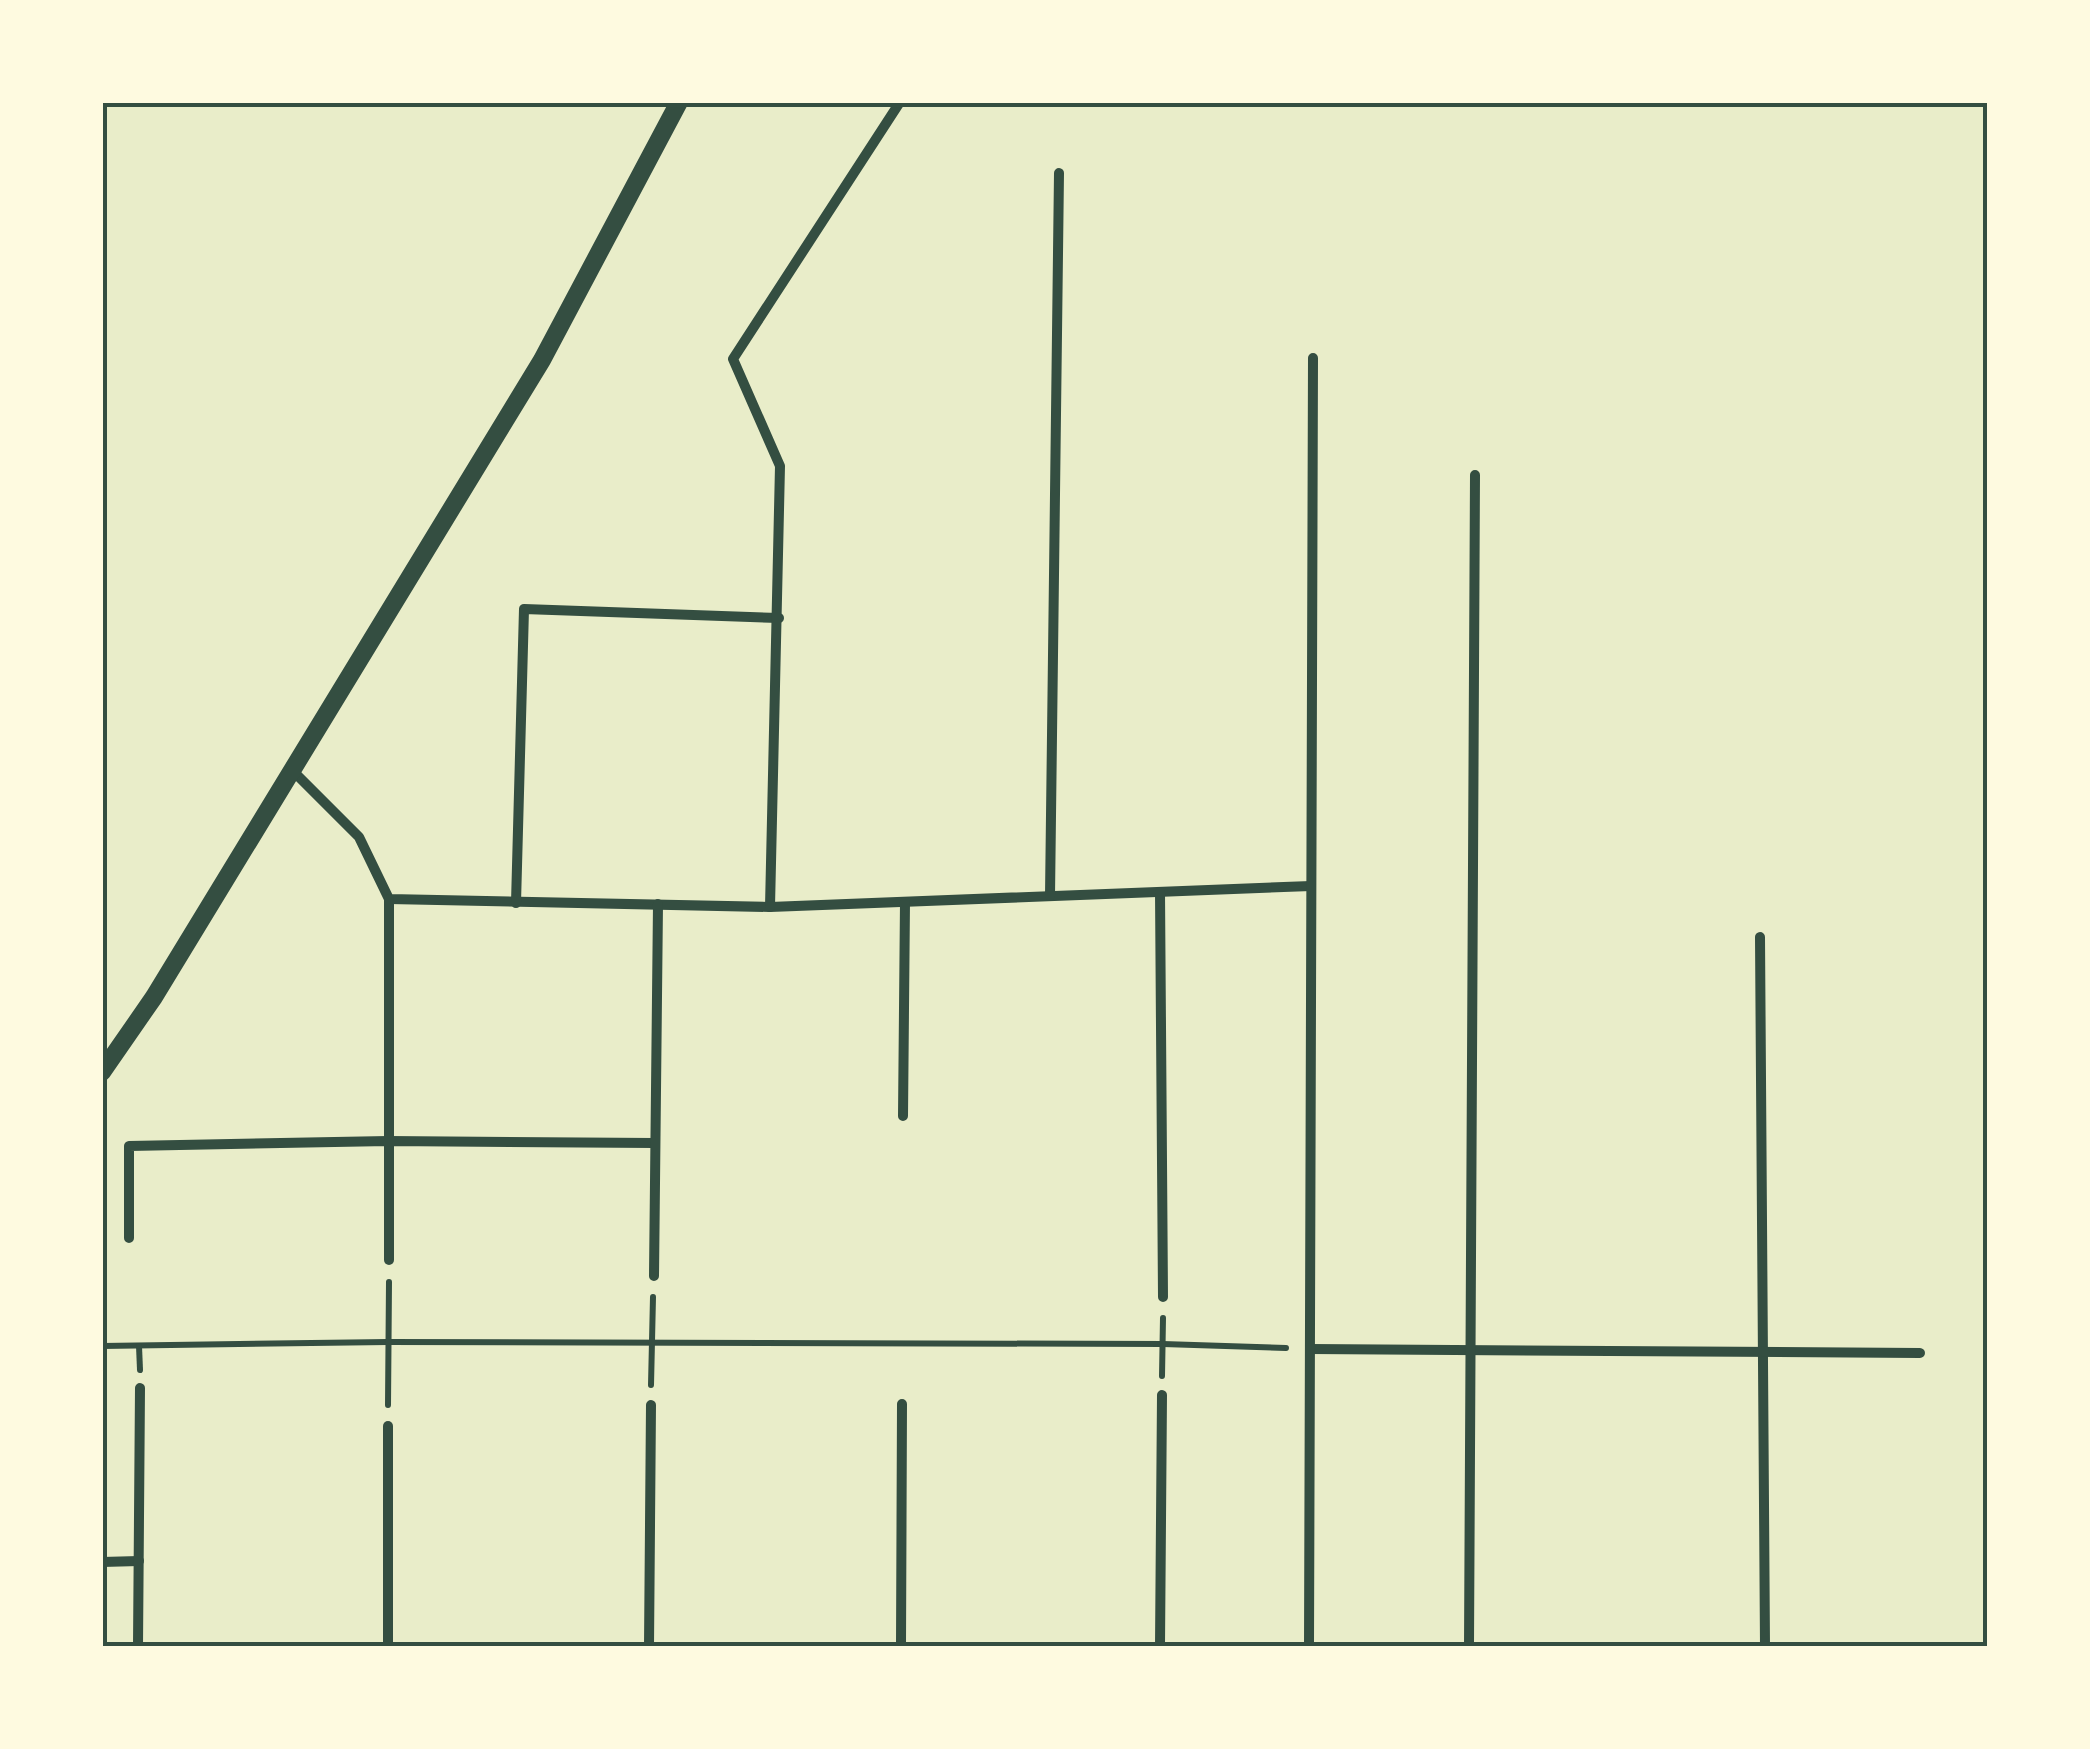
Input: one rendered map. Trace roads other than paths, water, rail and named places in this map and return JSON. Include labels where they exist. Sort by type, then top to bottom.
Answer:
[{"type":"street","points":[[102,1072],[154,997],[542,360],[679,102]]},
{"type":"street","points":[[770,906],[780,466],[733,359],[900,102]]},
{"type":"street","points":[[1050,896],[1059,172]]},
{"type":"street","points":[[1309,1646],[1314,358]]},
{"type":"street","points":[[1469,1646],[1475,475]]},
{"type":"street","points":[[516,903],[524,609],[779,618]]},
{"type":"street","points":[[292,770],[359,837],[389,899],[389,1260]]},
{"type":"street","points":[[389,899],[770,906],[1311,886]]},
{"type":"street","points":[[1160,892],[1164,1297]]},
{"type":"street","points":[[903,1116],[906,902]]},
{"type":"street","points":[[654,1276],[658,904]]},
{"type":"street","points":[[1760,938],[1765,1646]]},
{"type":"street","points":[[129,1238],[129,1146],[654,1143]]},
{"type":"street","points":[[1310,1349],[1920,1353]]},
{"type":"street","points":[[138,1646],[140,1388]]},
{"type":"street","points":[[1160,1646],[1162,1395]]},
{"type":"street","points":[[901,1646],[902,1404]]},
{"type":"street","points":[[649,1646],[651,1405]]},
{"type":"street","points":[[388,1426],[388,1646]]},
{"type":"street","points":[[102,1562],[139,1561]]}]
